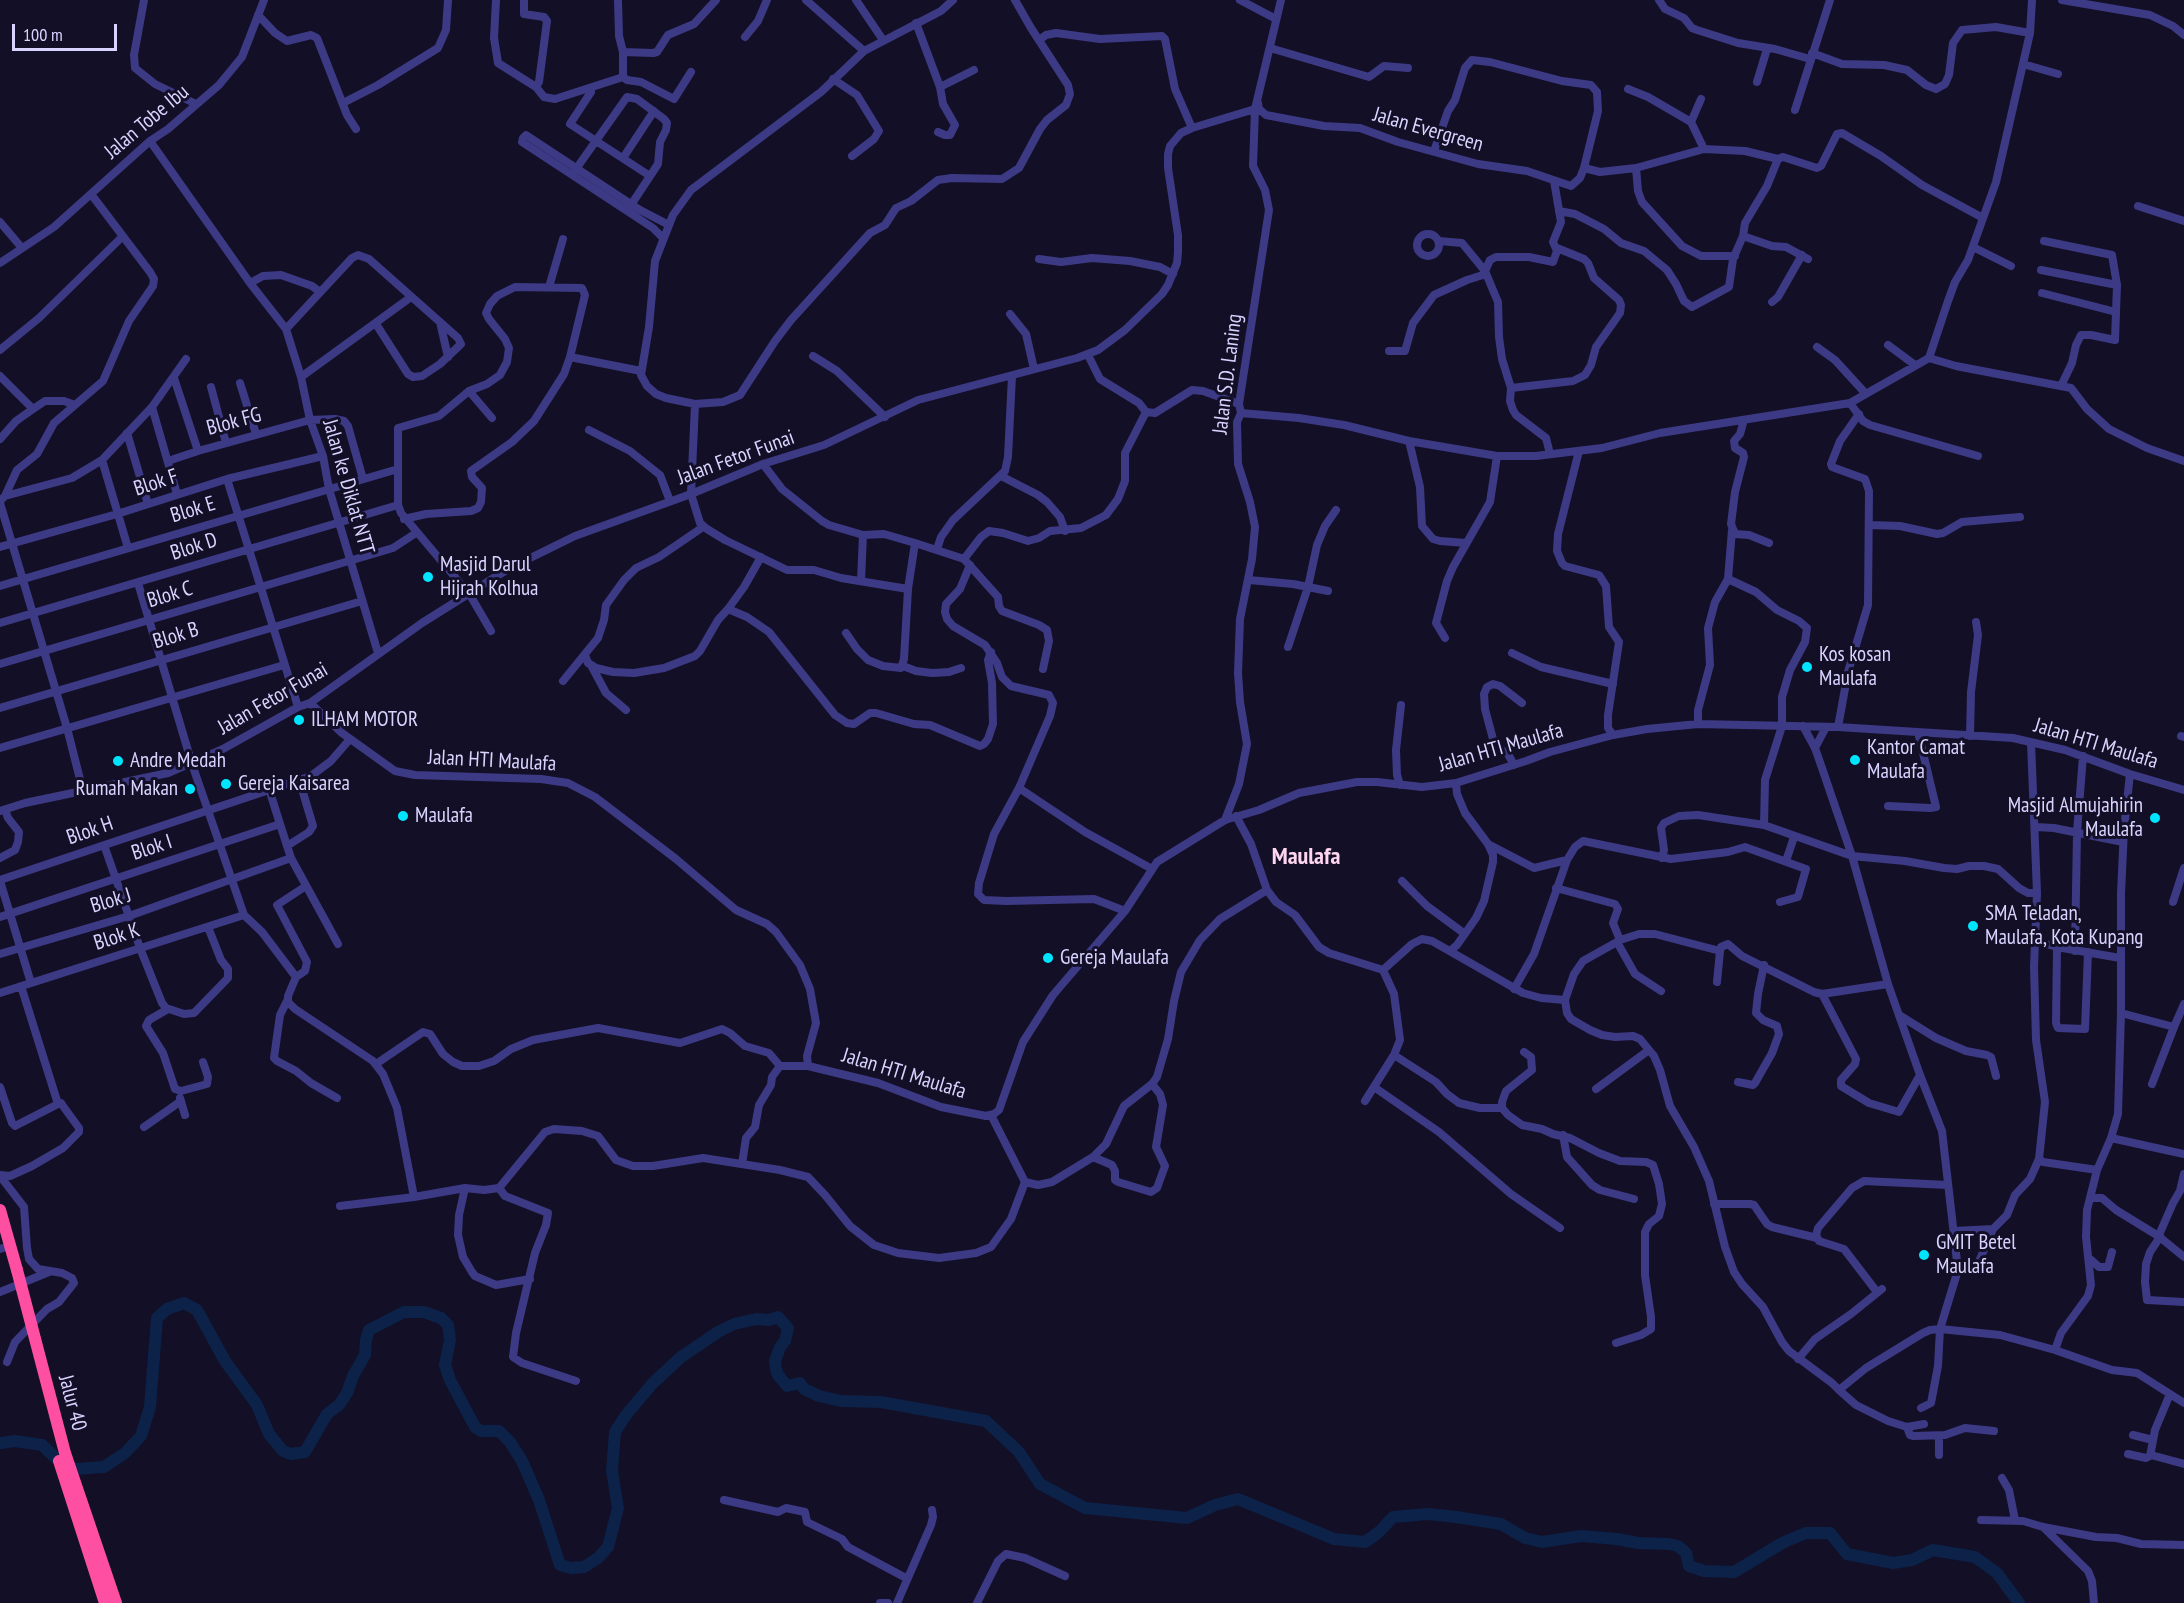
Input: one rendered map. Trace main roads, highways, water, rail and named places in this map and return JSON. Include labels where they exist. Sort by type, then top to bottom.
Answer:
[{"type":"highway","name":"Jalur 40","points":[[0,1210],[13,1272],[65,1453],[116,1603]]},
{"type":"highway","name":"Jalur 40","points":[[1,1245],[13,1272]]},
{"type":"highway","points":[[13,1272],[60,1465],[105,1603]]},
{"type":"waterway","points":[[0,1443],[15,1441],[42,1445],[58,1460],[75,1469],[104,1467],[125,1453],[141,1436],[150,1407],[157,1318],[167,1309],[184,1303],[197,1310],[225,1361],[257,1405],[269,1434],[283,1451],[291,1454],[305,1452],[327,1414],[339,1405],[347,1393],[353,1376],[365,1355],[369,1330],[404,1312],[424,1312],[441,1318],[448,1325],[450,1340],[445,1365],[450,1380],[475,1427],[481,1431],[499,1431],[510,1442],[522,1461],[539,1500],[560,1565],[571,1568],[584,1567],[598,1558],[608,1547],[618,1508],[612,1471],[615,1432],[626,1415],[653,1383],[681,1357],[718,1332],[734,1324],[778,1317],[788,1328],[785,1341],[775,1361],[776,1369],[787,1386],[800,1383],[804,1389],[819,1396],[841,1401],[881,1402],[986,1421],[1019,1452],[1040,1484],[1085,1508],[1187,1518],[1215,1505],[1238,1499],[1334,1539],[1365,1542],[1379,1532],[1393,1517],[1428,1514],[1501,1524],[1525,1538],[1542,1542],[1581,1536],[1638,1543],[1669,1544],[1678,1546],[1686,1553],[1689,1566],[1704,1571],[1734,1572],[1784,1542],[1806,1533],[1830,1533],[1847,1554],[1893,1563],[1912,1560],[1933,1550],[1975,1557],[1997,1573],[2019,1603]]},
{"type":"place","name":"Masjid Darul Hijrah Kolhua","points":[[428,577]]},
{"type":"place","name":"Kos kosan Maulafa","points":[[1807,667]]},
{"type":"place","name":"ILHAM MOTOR","points":[[299,720]]},
{"type":"place","name":"Kantor Camat Maulafa","points":[[1855,760]]},
{"type":"place","name":"Andre Medah","points":[[118,761]]},
{"type":"place","name":"Gereja Kaisarea","points":[[226,784]]},
{"type":"place","name":"Rumah Makan","points":[[190,789]]},
{"type":"place","name":"Maulafa","points":[[403,816]]},
{"type":"place","name":"Masjid Almujahirin Maulafa","points":[[2155,818]]},
{"type":"place","name":"SMA Teladan, Maulafa, Kota Kupang","points":[[1973,926]]},
{"type":"place","name":"Gereja Maulafa","points":[[1048,958]]},
{"type":"place","name":"GMIT Betel Maulafa","points":[[1924,1255]]},
{"type":"district","name":"Maulafa","points":[[1306,857]]}]
